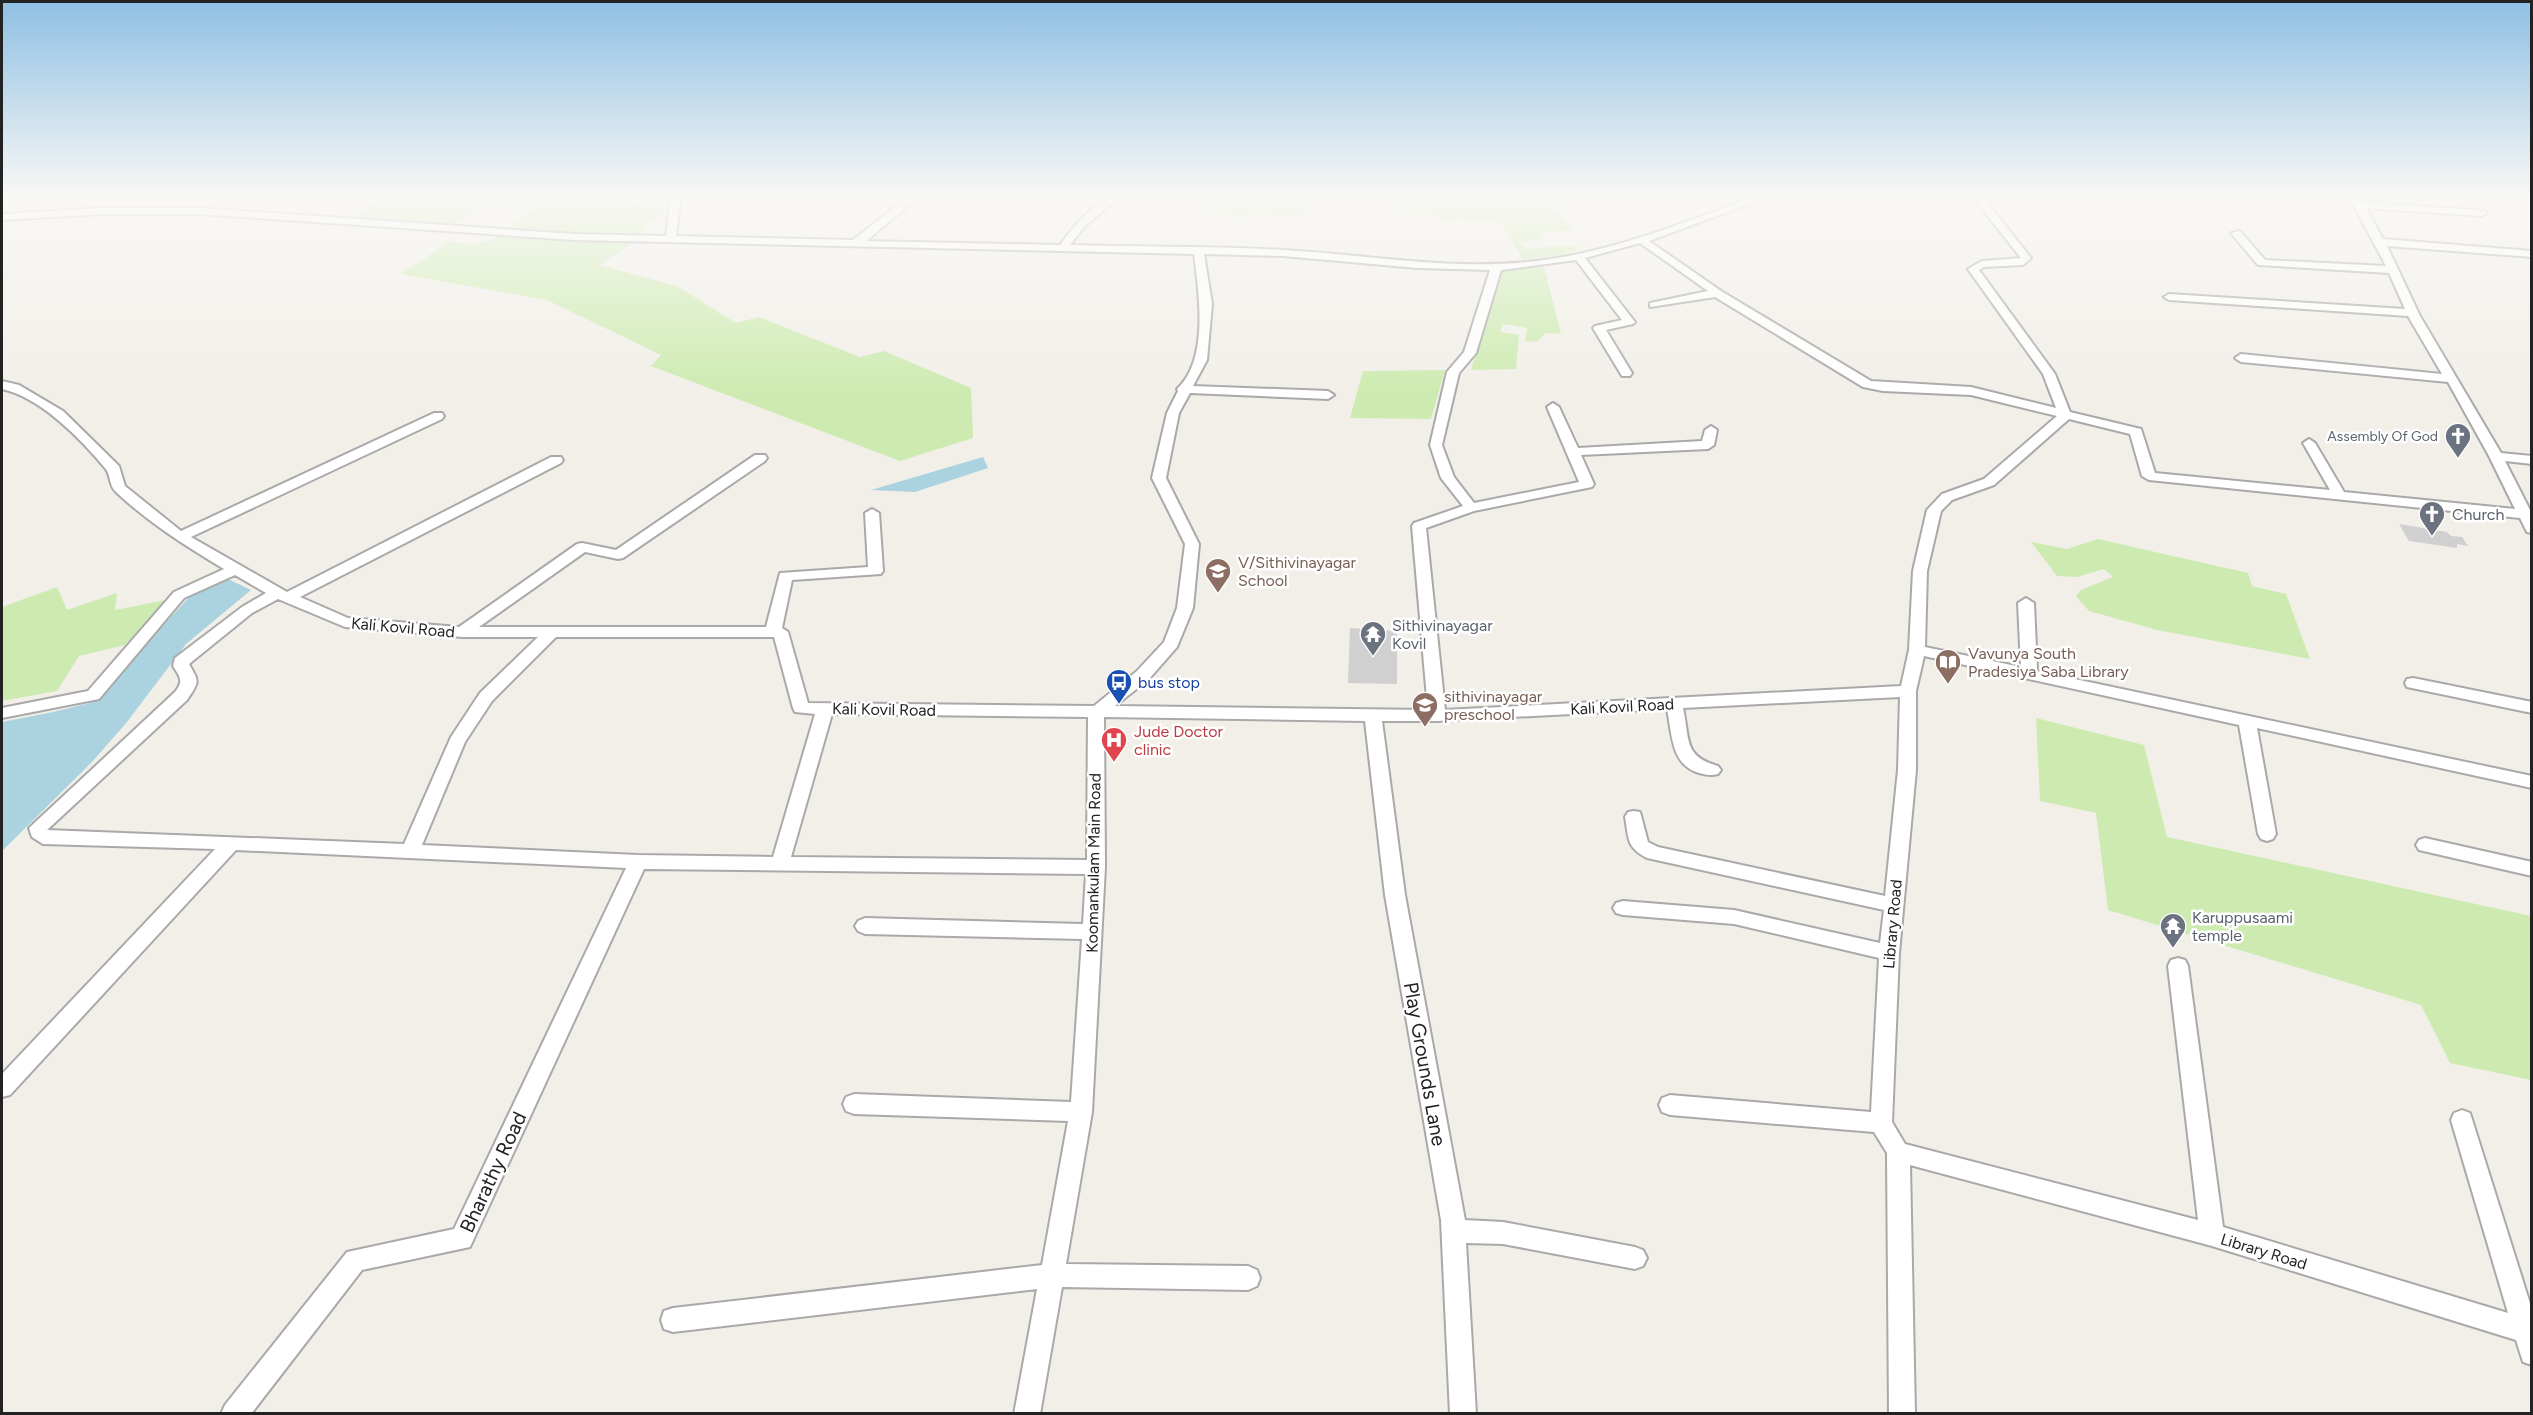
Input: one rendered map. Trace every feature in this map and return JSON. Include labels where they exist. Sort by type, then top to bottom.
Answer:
[{"type":"street","points":[[1096,713],[1143,675],[1172,644],[1185,608],[1192,544],[1159,478],[1173,413],[1183,389],[1201,360],[1206,304],[1200,261]]},
{"type":"street","points":[[1376,261],[1497,266],[1555,261]]},
{"type":"street","points":[[1582,261],[1629,322],[1599,328],[1626,373]]},
{"type":"street","points":[[1672,261],[1717,293],[1867,384],[1883,387],[1971,391],[2136,432],[2149,476],[2525,513]]},
{"type":"street","points":[[2024,261],[1982,264],[1973,269],[2049,374],[2065,416]]},
{"type":"street","points":[[2260,261],[2262,263],[2393,270]]},
{"type":"street","points":[[2389,261],[2413,313],[2496,456],[2532,529]]},
{"type":"street","points":[[1471,508],[1448,478],[1436,445],[1453,372],[1470,353],[1497,266]]},
{"type":"street","points":[[1654,305],[1717,293]]},
{"type":"street","points":[[2169,297],[2413,313]]},
{"type":"street","points":[[2241,358],[2452,379]]},
{"type":"street","name":"Kali Kovil Road","points":[[2,385],[15,388],[59,414],[114,469],[119,488],[180,537],[282,596],[345,622],[462,632],[780,632],[801,708],[1437,716],[1908,691]]},
{"type":"street","points":[[1183,389],[1328,395]]},
{"type":"street","points":[[1437,716],[1419,526],[1471,508],[1587,484],[1553,407]]},
{"type":"street","points":[[180,537],[438,416]]},
{"type":"street","name":"Library Road","points":[[1881,1123],[1888,953],[1907,770],[1908,691],[1917,650],[1920,571],[1934,510],[1947,497],[1989,482],[2065,416]]},
{"type":"street","points":[[1572,452],[1708,445],[1711,430]]},
{"type":"street","points":[[2308,443],[2340,496]]},
{"type":"street","points":[[2496,456],[2532,460]]},
{"type":"street","points":[[462,632],[582,547],[618,555],[760,458]]},
{"type":"street","points":[[556,460],[282,596],[247,610],[181,662],[181,666],[189,676],[189,685],[181,696],[38,828],[38,832],[43,837],[232,843],[638,862],[1096,867]]},
{"type":"street","points":[[773,632],[785,576],[876,571],[872,513]]},
{"type":"street","points":[[2,713],[93,695],[179,595],[237,568]]},
{"type":"street","points":[[2026,603],[2029,675]]},
{"type":"street","points":[[410,851],[457,741],[486,697],[551,633]]},
{"type":"street","points":[[1917,650],[2532,782]]},
{"type":"street","points":[[2414,683],[2532,708]]},
{"type":"street","points":[[1674,704],[1685,757],[1696,766],[1712,770]]},
{"type":"street","points":[[780,863],[825,708]]},
{"type":"street","name":"Koomankulam Main Road","points":[[1027,1413],[1054,1275],[1081,1112],[1096,867],[1096,713]]},
{"type":"street","name":"Play Grounds Lane","points":[[1373,716],[1395,895],[1453,1231],[1463,1413]]},
{"type":"street","points":[[2247,722],[2268,834]]},
{"type":"street","points":[[1634,817],[1640,846],[1654,853],[1893,906]]},
{"type":"street","points":[[2,1088],[232,843]]},
{"type":"street","points":[[2425,845],[2532,869]]},
{"type":"street","name":"Bharathy Road","points":[[234,1413],[355,1260],[462,1239],[638,862]]},
{"type":"street","points":[[1623,908],[1734,918],[1888,953]]},
{"type":"street","points":[[865,927],[1092,932]]},
{"type":"street","points":[[2178,966],[2212,1235]]},
{"type":"street","points":[[854,1104],[1081,1112]]},
{"type":"street","points":[[1670,1105],[1881,1123],[1898,1152],[1902,1413]]},
{"type":"street","points":[[2462,1120],[2530,1339]]},
{"type":"street","name":"Library Road","points":[[1898,1152],[2212,1235],[2530,1339]]},
{"type":"street","points":[[1453,1231],[1503,1233],[1635,1258]]},
{"type":"street","points":[[673,1320],[1054,1275],[1248,1278]]},
{"type":"shaded area","name":"Church","points":[[2399,524],[2447,532],[2451,536],[2462,537],[2468,546],[2457,544],[2457,548],[2409,541]]},
{"type":"shaded area","name":"Sithivinayagar Kovil","points":[[1350,628],[1397,631],[1397,684],[1348,683]]},
{"type":"green space","points":[[420,261],[605,261],[599,265],[677,286],[736,323],[759,317],[860,357],[884,351],[971,388],[973,438],[900,461],[651,366],[661,355],[547,300],[401,274]]},
{"type":"green space","points":[[1544,267],[1561,334],[1545,333],[1537,342],[1525,341],[1527,328],[1503,324],[1500,332],[1519,335],[1516,369],[1471,370],[1499,275],[1504,269]]},
{"type":"green space","points":[[1445,370],[1431,419],[1350,418],[1363,371]]},
{"type":"green space","points":[[2098,539],[2248,573],[2252,586],[2286,594],[2310,659],[2157,630],[2089,611],[2076,596],[2081,590],[2113,577],[2104,569],[2077,577],[2057,576],[2031,542],[2067,549]]},
{"type":"green space","points":[[57,587],[67,610],[117,593],[115,610],[166,600],[125,645],[79,656],[57,691],[2,701],[2,607]]},
{"type":"green space","points":[[2036,718],[2144,745],[2167,837],[2531,916],[2531,1080],[2450,1063],[2421,1005],[2108,910],[2096,813],[2040,801]]},
{"type":"water","points":[[983,457],[988,468],[915,492],[871,490]]},
{"type":"water","points":[[228,579],[251,590],[186,644],[127,722],[92,762],[2,851],[2,722],[94,702],[190,596]]},
{"type":"place","name":"Assembly Of God","points":[[2458,459]]},
{"type":"place","name":"Church","points":[[2432,537]]},
{"type":"place","name":"V/Sithivinayagar School","points":[[1218,594]]},
{"type":"place","name":"Sithivinayagar Kovil","points":[[1373,657]]},
{"type":"place","name":"Vavunya South Pradesiya Saba Library","points":[[1948,685]]},
{"type":"place","name":"bus stop","points":[[1119,705]]},
{"type":"place","name":"sithivinayagar preschool","points":[[1425,728]]},
{"type":"place","name":"Jude Doctor clinic","points":[[1114,763]]},
{"type":"place","name":"Karuppusaami temple","points":[[2173,949]]}]
